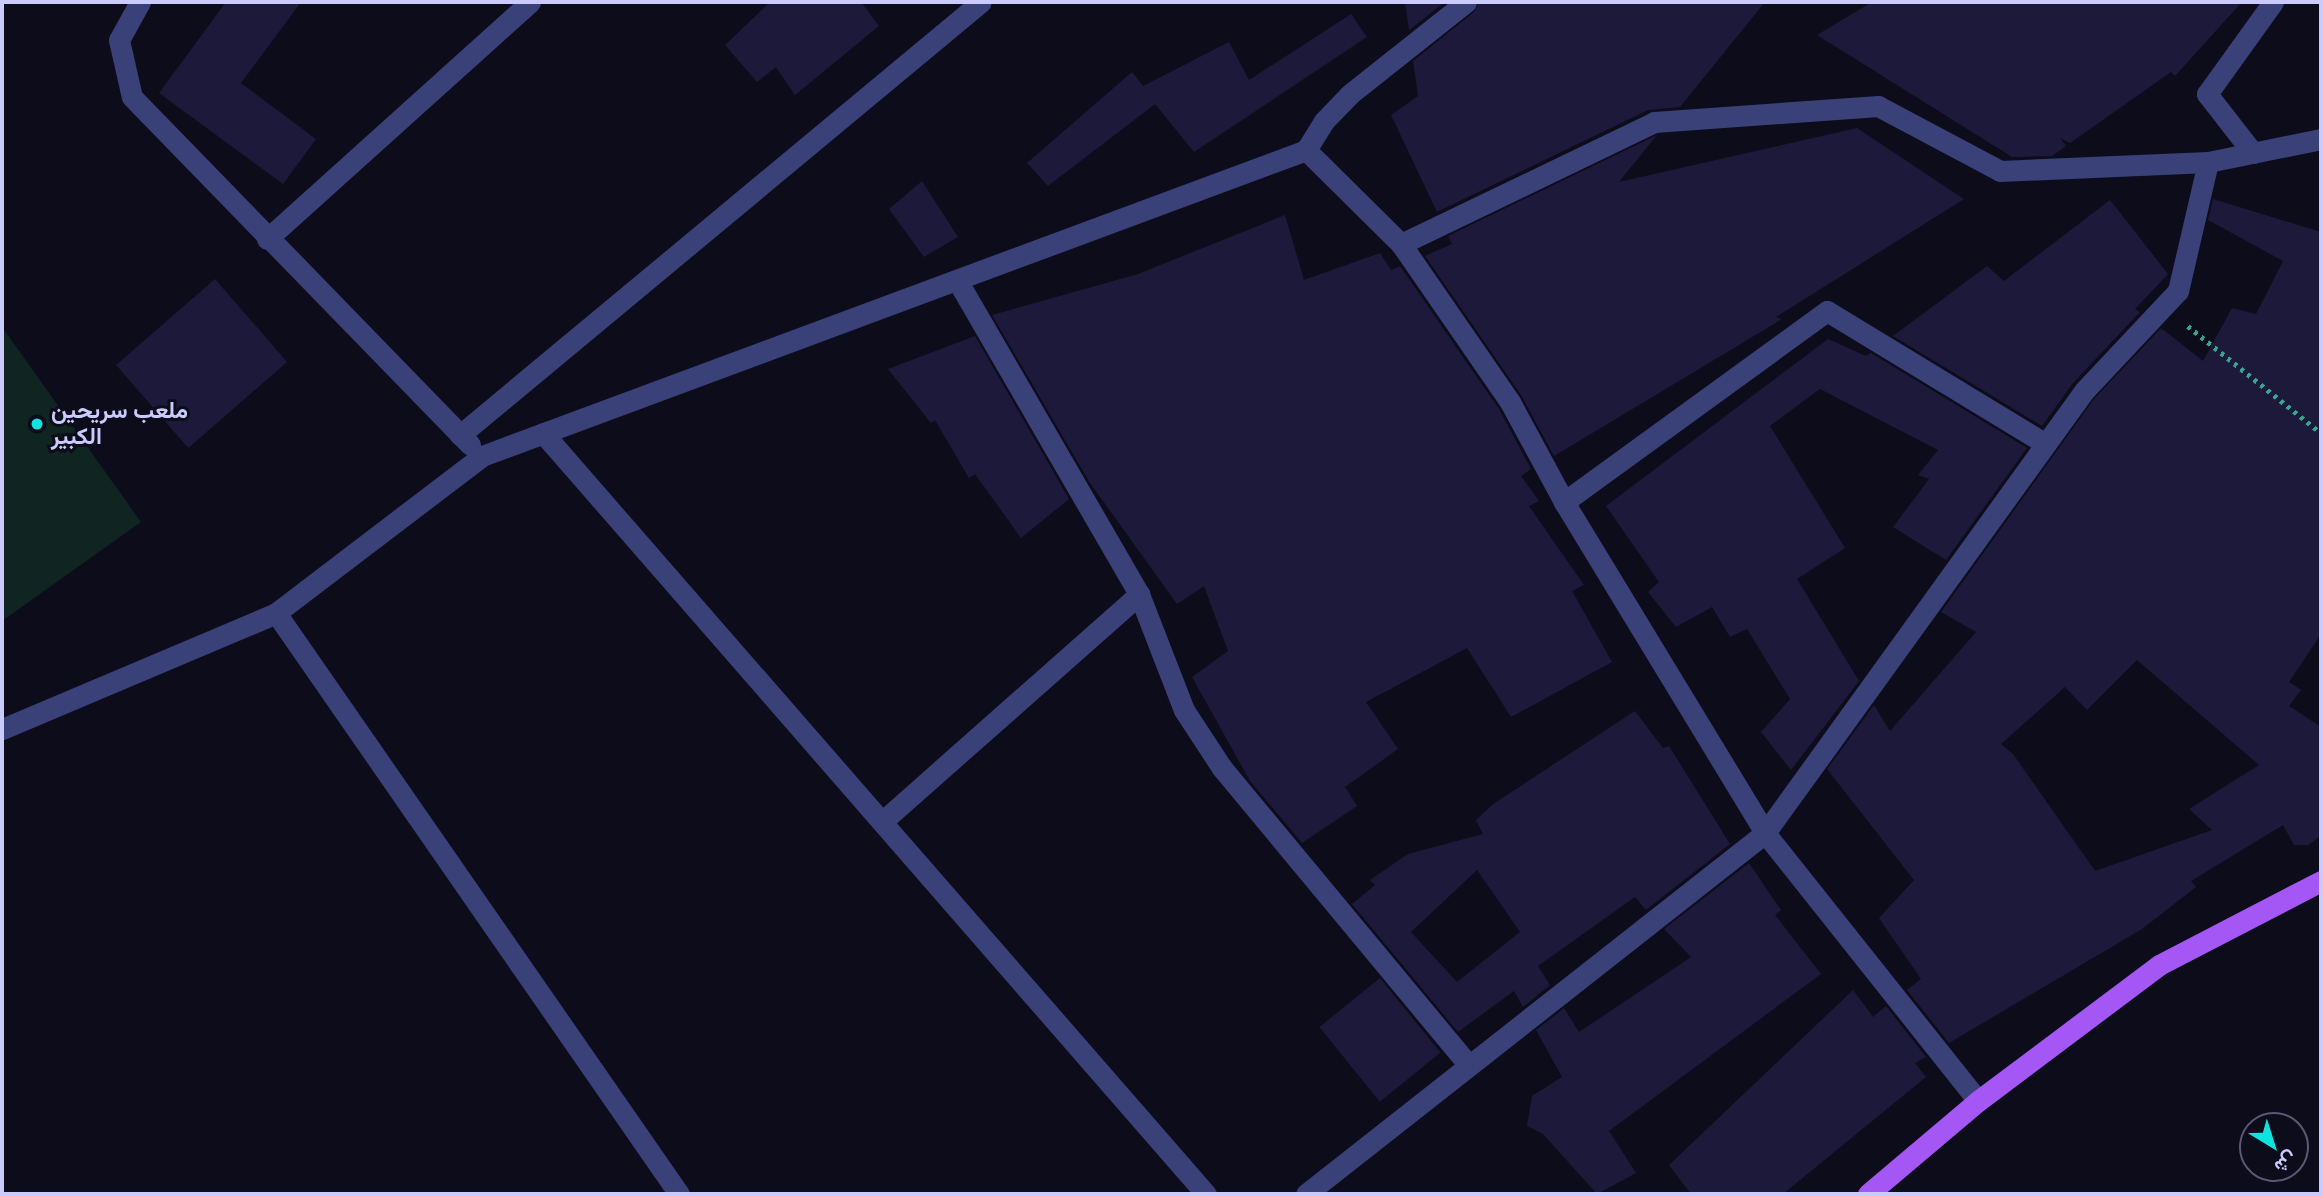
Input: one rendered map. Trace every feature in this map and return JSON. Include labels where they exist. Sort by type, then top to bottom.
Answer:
[{"type":"main road","points":[[1868,1194],[1978,1101],[2159,965],[2321,881]]},
{"type":"street","points":[[141,2],[119,40],[132,97],[267,239],[482,456]]},
{"type":"street","points":[[267,239],[530,2]]},
{"type":"street","points":[[460,436],[981,2]]},
{"type":"street","points":[[2,729],[276,613],[482,456],[1306,150],[1324,121],[1350,94],[1466,2]]},
{"type":"street","points":[[2253,153],[2207,94],[2273,2]]},
{"type":"street","points":[[1401,244],[1654,122],[1878,106],[2000,171],[2208,162],[2321,139]]},
{"type":"street","points":[[1306,150],[1401,244],[1510,402],[1564,502],[1765,833],[1978,1101]]},
{"type":"street","points":[[1306,1194],[1765,833],[2084,391],[2178,291],[2208,162]]},
{"type":"street","points":[[957,280],[1139,594],[1184,710],[1222,768],[1468,1064]]},
{"type":"street","points":[[1564,502],[1827,311],[2046,444]]},
{"type":"street","points":[[543,433],[884,820],[1206,1194]]},
{"type":"street","points":[[884,820],[1139,594]]},
{"type":"street","points":[[276,613],[679,1194]]},
{"type":"path","points":[[2163,306],[2321,433]]},
{"type":"green space","name":"ملعب سريحين الكبير","points":[[2,327],[141,522],[2,621]]},
{"type":"building","points":[[226,2],[301,2],[241,83],[316,139],[283,184],[159,93]]},
{"type":"building","points":[[770,2],[861,2],[879,26],[795,95],[776,67],[757,82],[725,45]]},
{"type":"building","points":[[1405,2],[1445,2],[1409,30]]},
{"type":"building","points":[[1479,2],[1765,2],[1680,107],[1648,110],[1437,212],[1391,115],[1418,96],[1413,61],[1474,12]]},
{"type":"building","points":[[1872,2],[2242,2],[2175,76],[2171,72],[2070,143],[2060,138],[2066,146],[2052,156],[2012,157],[1817,35]]},
{"type":"building","points":[[1351,14],[1367,37],[1194,152],[1155,104],[1048,186],[1027,163],[1132,72],[1143,86],[1229,42],[1249,80]]},
{"type":"building","points":[[1857,128],[1964,199],[1776,317],[1782,319],[1554,456],[1521,395],[1425,256],[1452,244],[1448,236],[1657,135],[1619,182]]},
{"type":"building","points":[[922,181],[958,237],[924,257],[889,209]]},
{"type":"building","points":[[2213,199],[2321,232],[2321,634],[2289,682],[2301,690],[2289,706],[2321,727],[2321,836],[2308,845],[2294,845],[2283,825],[2191,881],[2196,887],[2142,929],[1949,1043],[1907,990],[1921,979],[1879,918],[1914,880],[1827,769],[1874,705],[1890,731],[1976,632],[1941,612],[2094,399],[2161,328],[2203,361],[2232,308],[2256,314],[2283,261],[2208,220]],"holes":[[[2137,660],[2259,765],[2189,809],[2212,830],[2095,871],[2013,754],[2001,744],[2065,687],[2087,710]]]},
{"type":"building","points":[[2110,200],[2168,274],[2135,309],[2140,312],[2073,383],[2042,426],[1893,336],[1987,266],[2004,281]]},
{"type":"building","points":[[1285,215],[1304,280],[1380,253],[1391,270],[1400,266],[1499,409],[1531,469],[1521,476],[1539,501],[1529,506],[1584,585],[1572,591],[1612,662],[1511,717],[1467,648],[1366,702],[1398,749],[1345,787],[1357,806],[1302,843],[1250,781],[1192,677],[1228,651],[1204,586],[1177,604],[1090,483],[992,315],[1138,274]]},
{"type":"building","points":[[215,279],[287,362],[188,448],[116,365]]},
{"type":"building","points":[[975,336],[1069,499],[1021,538],[975,474],[969,478],[935,420],[931,423],[888,369]]},
{"type":"building","points":[[1828,339],[1866,356],[1871,353],[2027,448],[1946,560],[1893,527],[1929,479],[1918,475],[1938,450],[1820,389],[1770,426],[1845,548],[1797,579],[1859,681],[1791,770],[1761,732],[1790,699],[1747,629],[1730,637],[1712,607],[1676,627],[1648,592],[1659,582],[1606,506]]},
{"type":"building","points":[[1635,711],[1663,748],[1669,746],[1730,844],[1646,910],[1635,897],[1538,966],[1550,985],[1523,1007],[1514,991],[1458,1032],[1352,904],[1375,885],[1370,880],[1408,854],[1483,834],[1476,820],[1493,804]],"holes":[[[1477,870],[1520,932],[1457,982],[1411,932]]]},
{"type":"building","points":[[1749,863],[1781,910],[1775,915],[1821,974],[1609,1131],[1636,1173],[1597,1194],[1543,1134],[1527,1126],[1532,1096],[1562,1077],[1536,1030],[1564,1008],[1579,1032],[1691,957],[1664,929]]},
{"type":"building","points":[[1380,978],[1440,1053],[1380,1102],[1319,1027]]},
{"type":"building","points":[[1853,990],[1873,1017],[1886,1006],[1926,1057],[1915,1063],[1926,1077],[1783,1194],[1691,1194],[1669,1165]]},
{"type":"place","name":"ملعب سريحين الكبير","points":[[37,424]]}]
